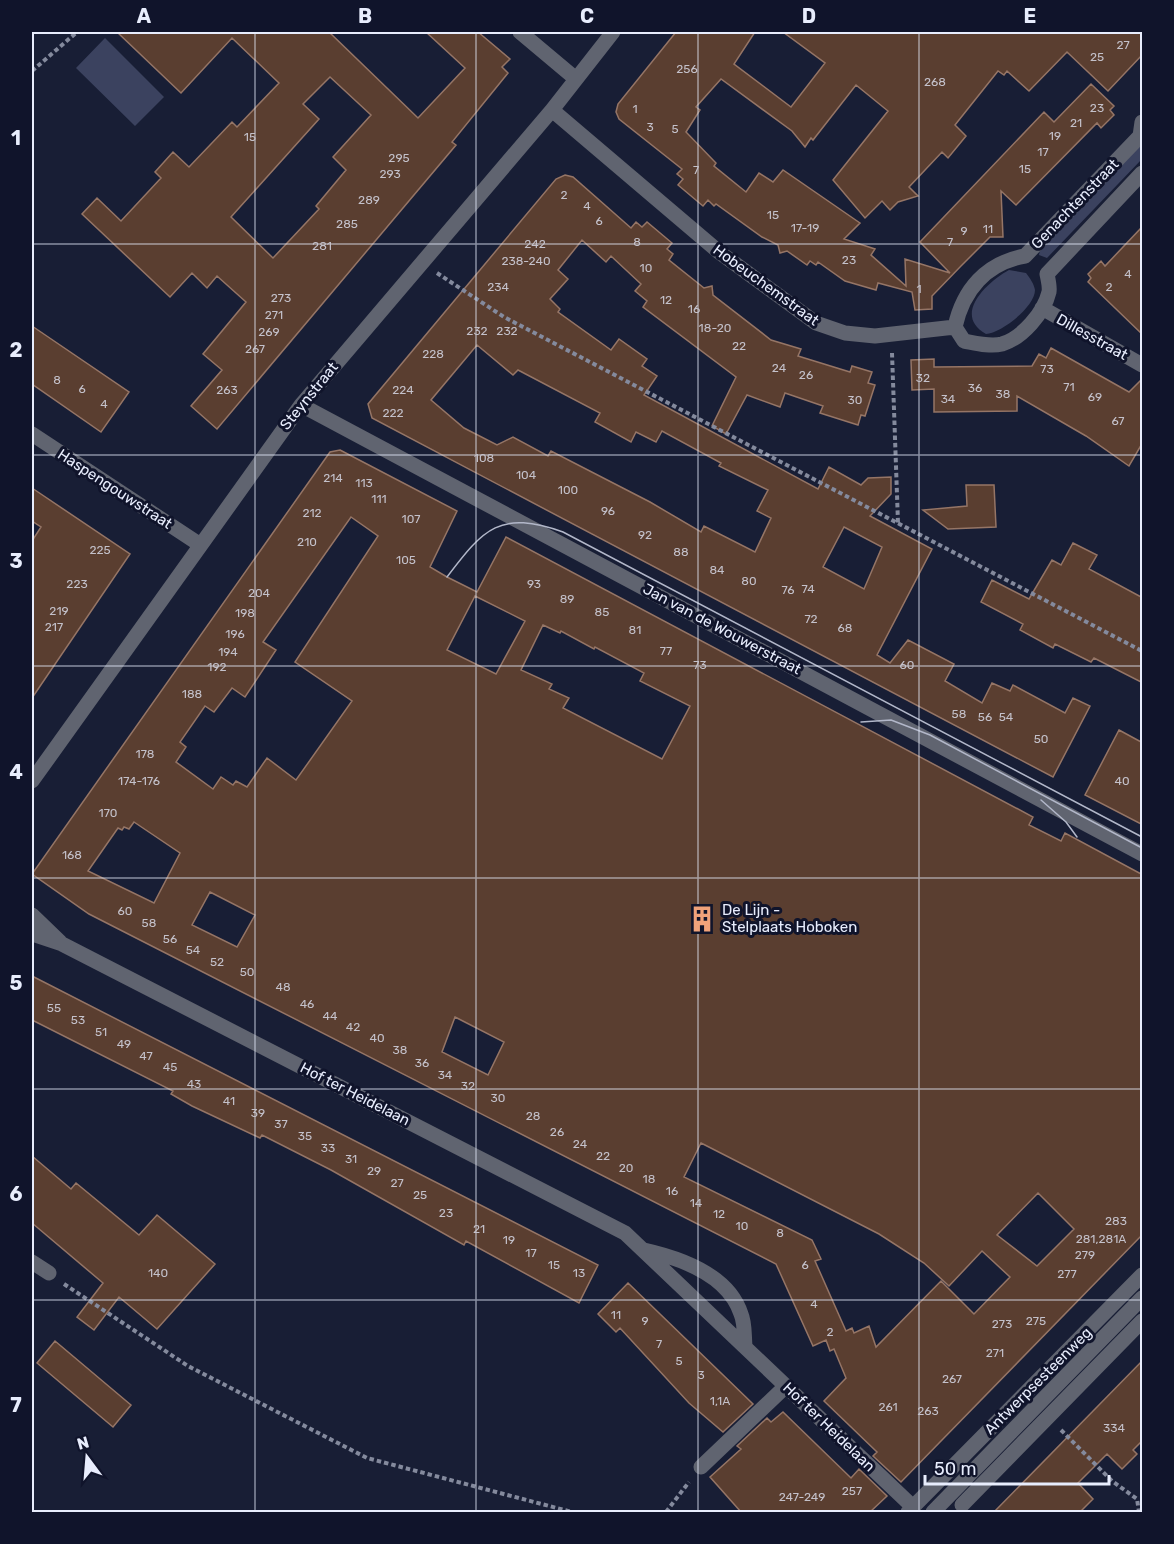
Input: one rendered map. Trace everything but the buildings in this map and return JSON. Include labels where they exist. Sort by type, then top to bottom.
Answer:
[{"type":"street","points":[[520,32],[576,79]]},
{"type":"street","name":"Steynstraat","points":[[32,781],[199,544],[301,405],[552,110],[613,32]]},
{"type":"street","name":"Hobeuchemstraat","points":[[552,110],[719,252],[816,323],[845,333],[892,334],[955,327]]},
{"type":"street","name":"Genachtenstraat","points":[[955,327],[959,306],[970,288],[999,262],[1025,256],[1142,132]]},
{"type":"street","name":"Genachtenstraat","points":[[1042,308],[1050,291],[1047,274],[1143,173]]},
{"type":"street","points":[[1025,256],[1047,274]]},
{"type":"street","points":[[955,327],[964,341],[1000,344],[1026,329],[1042,308]]},
{"type":"street","name":"Dillesstraat","points":[[1042,308],[1143,365]]},
{"type":"street","name":"Jan van de Wouwerstraat","points":[[301,405],[1143,854]]},
{"type":"street","name":"Haspengouwstraat","points":[[32,434],[199,544]]},
{"type":"street","name":"Hof ter Heidelaan","points":[[32,915],[63,944]]},
{"type":"street","name":"Hof ter Heidelaan","points":[[32,934],[63,944],[625,1233],[745,1346],[910,1510]]},
{"type":"street","name":"Hof ter Heidelaan","points":[[644,1250],[674,1257],[708,1274],[721,1285],[742,1314],[745,1346]]},
{"type":"street","points":[[32,1262],[49,1273]]},
{"type":"street","name":"Antwerpsesteenweg","points":[[910,1510],[1143,1275]]},
{"type":"street","points":[[933,1512],[1143,1298]]},
{"type":"street","points":[[962,1505],[1143,1321]]},
{"type":"street","points":[[701,1467],[786,1386]]},
{"type":"path","points":[[32,70],[77,32]]},
{"type":"path","points":[[421,262],[504,317],[1143,651]]},
{"type":"path","points":[[892,334],[898,523]]},
{"type":"path","points":[[49,1273],[188,1365],[367,1458],[572,1512]]},
{"type":"path","points":[[1047,1417],[1112,1481],[1137,1500],[1139,1512]]},
{"type":"path","points":[[666,1512],[701,1467]]},
{"type":"shaded area","points":[[105,38],[164,97],[135,126],[76,68]]},
{"type":"shaded area","points":[[1142,146],[1142,159],[1047,258],[1039,255],[1040,250]]},
{"type":"shaded area","points":[[1009,270],[1026,273],[1035,290],[1034,297],[1016,318],[1000,329],[986,334],[976,326],[972,318],[973,309],[977,299],[991,282]]},
{"type":"tram line","points":[[447,577],[472,546],[483,535],[495,528],[524,523],[563,532],[1142,837]]},
{"type":"tram line","points":[[861,722],[891,720],[930,735],[1142,848]]},
{"type":"tram line","points":[[1041,800],[1066,822],[1077,837]]},
{"type":"place","name":"De Lijn - Stelplaats Hoboken","points":[[702,919]]}]
